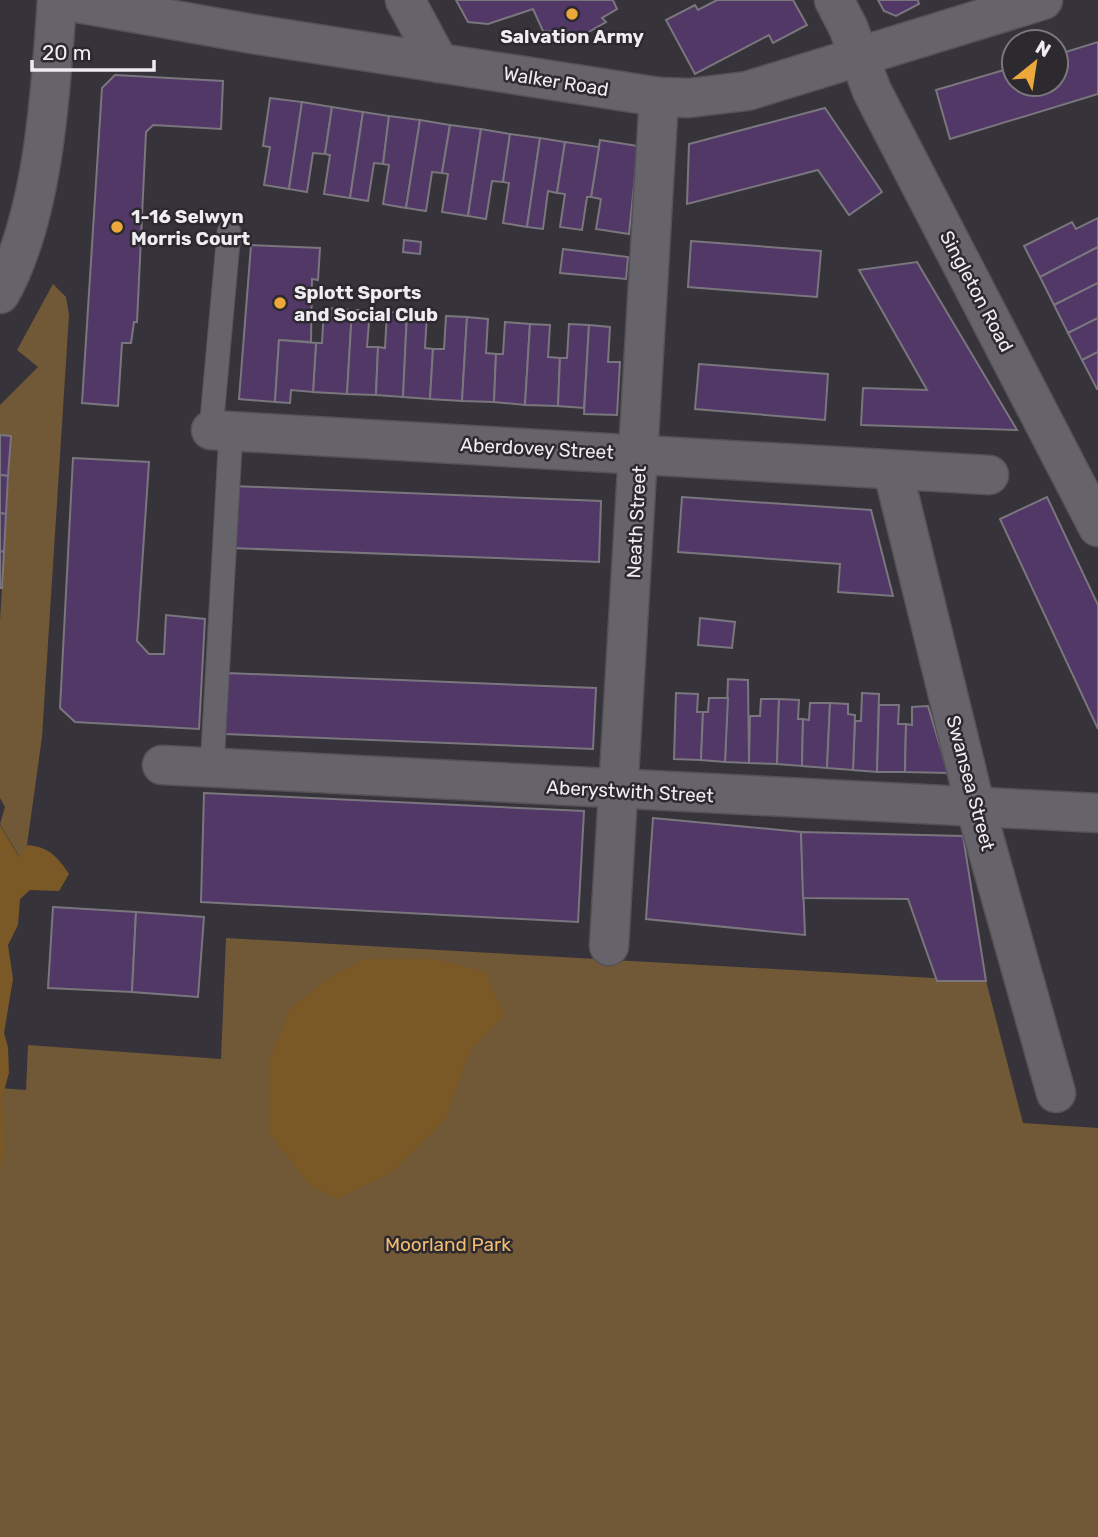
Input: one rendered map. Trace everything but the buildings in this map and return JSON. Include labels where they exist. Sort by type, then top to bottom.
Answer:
[{"type":"street","name":"Walker Road","points":[[59,0],[439,64],[659,97],[689,98],[747,91],[1043,0]]},
{"type":"street","points":[[0,294],[18,258],[37,177],[59,0]]},
{"type":"street","points":[[405,0],[439,64]]},
{"type":"street","name":"Singleton Road","points":[[834,0],[872,91],[1098,527]]},
{"type":"street","name":"Neath Street","points":[[609,946],[659,97]]},
{"type":"street","name":"Aberdovey Street","points":[[221,431],[989,475]]},
{"type":"street","name":"Swansea Street","points":[[893,471],[976,809],[1056,1093]]},
{"type":"street","name":"Aberystwith Street","points":[[162,765],[976,809],[1098,813]]},
{"type":"lane","points":[[212,768],[229,232]]},
{"type":"green space","points":[[53,284],[66,297],[69,315],[42,737],[27,845],[20,858],[0,824],[5,807],[0,798],[0,621],[11,437],[0,435],[0,405],[38,367],[17,350]]},
{"type":"green space","name":"Moorland Park","points":[[226,938],[986,981],[1023,1123],[1098,1128],[1098,1537],[0,1537],[0,1088],[26,1090],[28,1045],[221,1059]]},
{"type":"shaded area","points":[[0,825],[19,857],[27,845],[47,850],[69,874],[59,891],[30,890],[20,899],[18,925],[8,945],[13,979],[4,1033],[8,1047],[9,1073],[2,1098],[5,1152],[0,1168]]},
{"type":"shaded area","points":[[364,959],[435,959],[485,972],[504,1015],[470,1051],[445,1120],[391,1173],[336,1199],[309,1184],[269,1133],[269,1062],[290,1009],[329,978]]},
{"type":"place","name":"Salvation Army","points":[[572,14]]},
{"type":"place","name":"1-16 Selwyn Morris Court","points":[[117,227]]},
{"type":"place","name":"Splott Sports and Social Club","points":[[280,303]]}]
